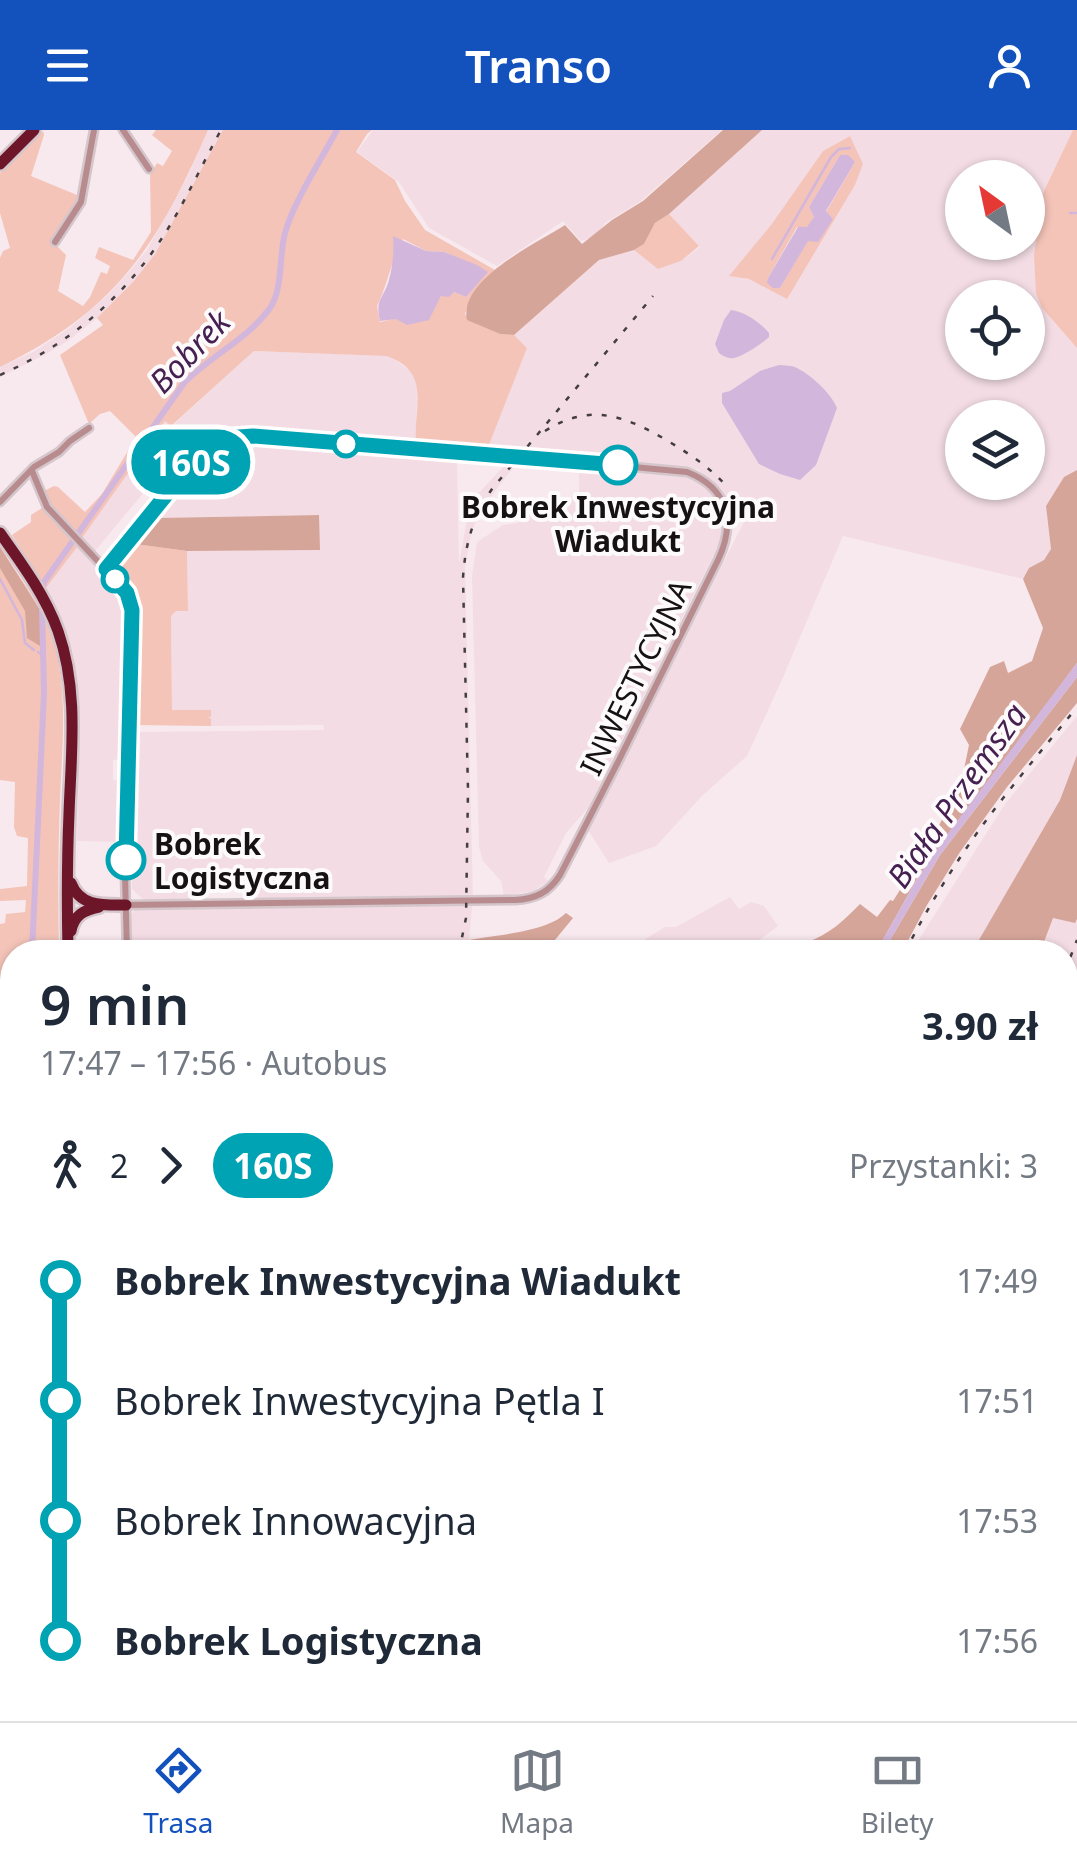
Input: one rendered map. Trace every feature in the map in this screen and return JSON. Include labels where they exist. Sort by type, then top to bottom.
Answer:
[{"type":"highway","points":[[0,160],[26,130]]},
{"type":"highway","points":[[0,160],[34,130]]},
{"type":"highway","points":[[0,532],[33,584],[66,656],[72,714],[66,940]]},
{"type":"highway","points":[[0,541],[33,584]]},
{"type":"highway","points":[[52,620],[67,704],[62,862],[65,940]]},
{"type":"highway","points":[[68,854],[75,893],[88,902],[126,905]]},
{"type":"highway","points":[[68,940],[78,916],[108,905]]},
{"type":"street","points":[[55,242],[81,202],[94,130]]},
{"type":"street","points":[[123,130],[149,169]]},
{"type":"street","points":[[0,502],[42,461],[89,428]]},
{"type":"street","name":"INWESTYCYJNA","points":[[106,569],[200,452],[225,438],[253,436],[686,472],[719,494],[728,526],[718,560],[551,888],[537,896],[516,900],[126,905]]},
{"type":"street","points":[[32,471],[43,500],[127,593],[132,610],[127,940]]},
{"type":"shaded area","points":[[156,130],[208,130],[151,241],[104,298],[74,323],[0,367],[0,258],[10,248],[0,213],[0,173],[43,131],[31,176],[77,195],[76,204],[52,241],[66,255],[58,291],[83,306],[101,272],[107,274],[110,266],[95,258],[99,247],[133,260],[151,232],[150,175],[157,163],[163,166],[172,151],[152,135]]},
{"type":"shaded area","points":[[208,130],[223,130],[155,254],[133,282],[68,341],[0,377],[0,367],[35,351],[71,327],[129,272],[147,250],[189,174]]},
{"type":"shaded area","points":[[223,130],[372,130],[356,152],[395,180],[425,230],[495,270],[476,290],[465,314],[500,334],[514,335],[527,348],[487,450],[416,447],[416,382],[401,363],[386,356],[254,351],[171,426],[165,421],[82,538],[42,492],[58,487],[85,512],[139,440],[110,411],[89,424],[60,355],[103,325],[97,318],[155,254]],"holes":[[[403,239],[426,251],[444,252],[487,272],[466,297],[454,292],[441,296],[432,310],[380,322],[377,306]]]},
{"type":"shaded area","points":[[373,130],[722,130],[641,201],[605,223],[597,236],[581,241],[563,221],[497,266],[429,228],[399,182],[357,152]]},
{"type":"shaded area","points":[[723,130],[762,130],[655,223],[644,244],[599,260],[514,335],[500,334],[467,320],[467,305],[475,291],[502,264],[565,225],[582,244],[643,201]]},
{"type":"shaded area","points":[[762,130],[1073,130],[1045,189],[1045,160],[945,160],[945,260],[1042,260],[1042,280],[945,280],[945,380],[1045,380],[1045,311],[1077,348],[1077,470],[1064,477],[1046,506],[1051,549],[1044,560],[1029,568],[1023,579],[843,536],[747,756],[703,795],[656,846],[609,863],[588,830],[745,520],[730,509],[719,488],[697,469],[487,450],[527,348],[514,335],[599,260],[634,250],[658,269],[681,261],[700,247],[669,214]],"holes":[[[850,136],[863,164],[855,185],[787,298],[749,279],[730,276],[823,151]]]},
{"type":"shaded area","points":[[1073,130],[1077,130],[1077,348],[1045,311],[1045,280],[1035,280],[1034,260],[1045,260],[1045,189]]},
{"type":"shaded area","points":[[850,136],[863,164],[855,185],[787,299],[749,279],[729,276],[771,225],[823,151]],"holes":[[[840,155],[855,162],[826,212],[832,218],[808,240],[780,288],[768,278],[797,227],[808,227],[814,217],[809,207]]]},
{"type":"shaded area","points":[[840,155],[848,155],[855,162],[826,211],[833,219],[818,242],[808,241],[780,288],[773,288],[767,283],[768,278],[798,227],[807,227],[814,217],[809,207]]},
{"type":"shaded area","points":[[669,214],[699,246],[681,261],[658,269],[634,250],[644,244],[655,223]]},
{"type":"shaded area","points":[[393,236],[426,251],[444,252],[488,272],[466,297],[454,292],[449,297],[441,296],[429,320],[407,325],[396,319],[380,321],[379,303],[390,274]]},
{"type":"shaded area","points":[[731,310],[752,318],[769,333],[757,346],[732,358],[719,353],[715,344]]},
{"type":"shaded area","points":[[254,351],[394,359],[413,373],[418,383],[411,455],[457,458],[459,564],[470,502],[507,463],[516,464],[482,508],[472,530],[465,567],[473,898],[469,940],[131,940],[130,915],[139,906],[261,906],[255,888],[201,886],[193,889],[193,899],[144,900],[132,889],[134,732],[324,730],[323,725],[211,726],[208,717],[172,710],[171,616],[176,611],[188,610],[187,551],[319,550],[318,515],[156,518],[203,460],[185,443],[95,551],[82,538],[165,420],[172,426]]},
{"type":"shaded area","points":[[779,365],[807,374],[837,408],[816,465],[800,480],[759,464],[722,403],[722,393]]},
{"type":"shaded area","points":[[579,469],[684,477],[701,484],[720,508],[722,538],[588,808],[566,833],[544,877],[548,881],[534,891],[504,896],[501,881],[483,861],[479,847],[472,576],[477,542],[503,525],[518,523],[518,515],[538,514],[544,507],[567,507],[567,500],[579,499]]},
{"type":"shaded area","points":[[1077,470],[1077,663],[917,879],[883,940],[812,940],[860,904],[877,917],[893,901],[961,784],[969,745],[960,729],[990,667],[1004,661],[1008,673],[1032,661],[1043,628],[1023,579],[1029,568],[1044,560],[1051,549],[1046,506],[1064,477]]},
{"type":"shaded area","points":[[42,508],[77,547],[46,588],[12,535],[31,522],[31,515]]},
{"type":"shaded area","points":[[319,515],[320,550],[187,551],[135,544],[156,518]]},
{"type":"shaded area","points":[[135,544],[187,551],[188,611],[176,611],[171,616],[172,710],[211,710],[211,726],[133,725],[137,611],[129,589],[115,571]]},
{"type":"shaded area","points":[[0,547],[45,620],[59,666],[63,742],[59,940],[0,940],[0,924],[5,923],[6,914],[25,912],[26,900],[0,901],[0,889],[27,886],[28,838],[17,836],[14,827],[15,782],[0,780]]},
{"type":"shaded area","points":[[0,547],[40,610],[40,646],[27,638],[25,611],[0,568]]},
{"type":"shaded area","points":[[77,547],[117,587],[126,600],[129,616],[125,759],[113,760],[113,780],[123,781],[124,842],[77,841],[78,686],[72,648],[46,588]]},
{"type":"shaded area","points":[[1077,663],[1077,677],[940,855],[890,940],[883,940],[951,829]]},
{"type":"shaded area","points":[[1077,677],[1077,703],[1007,787],[960,852],[908,940],[890,940],[940,855]]},
{"type":"shaded area","points":[[1077,716],[1077,755],[1060,800],[979,940],[919,940],[1005,804]]},
{"type":"shaded area","points":[[1077,755],[1075,923],[1053,918],[1045,940],[979,940],[1060,800]]},
{"type":"shaded area","points":[[730,897],[739,909],[751,902],[764,906],[778,926],[759,940],[644,940],[665,927],[676,927]]},
{"type":"shaded area","points":[[566,913],[573,918],[555,940],[469,940],[534,929]]},
{"type":"shaded area","points":[[1053,917],[1074,923],[1077,919],[1077,940],[1045,940]]},
{"type":"waterway","name":"Bobrek","points":[[42,592],[44,582],[184,383],[251,329],[270,308],[277,292],[289,221],[337,130]]},
{"type":"waterway","points":[[772,259],[831,157],[839,149],[850,148]]},
{"type":"waterway","points":[[1070,213],[1077,213]]},
{"type":"waterway","points":[[0,579],[22,620],[25,643],[34,650]]},
{"type":"waterway","name":"Bobrek","points":[[33,940],[44,693],[42,604]]},
{"type":"waterway","name":"Bobrek","points":[[38,652],[42,655]]},
{"type":"railway","points":[[0,375],[68,337],[126,285],[167,231],[221,130]]},
{"type":"railway","points":[[461,940],[466,918],[468,790],[463,578],[471,531],[492,489],[653,296]]},
{"type":"railway","points":[[545,431],[577,417],[622,419],[685,451],[729,489]]},
{"type":"railway","points":[[912,940],[976,834],[1077,707]]},
{"type":"bus line","name":"160S","points":[[126,860],[132,610],[127,593],[106,569],[205,447],[225,438],[253,436],[618,465]]},
{"type":"place","name":"Bobrek Inwestycyjna Wiadukt","points":[[618,465]]},
{"type":"place","name":"Bobrek Logistyczna","points":[[126,860]]},
{"type":"water label","name":"Biała Przemsza","points":[[956,795]]}]
